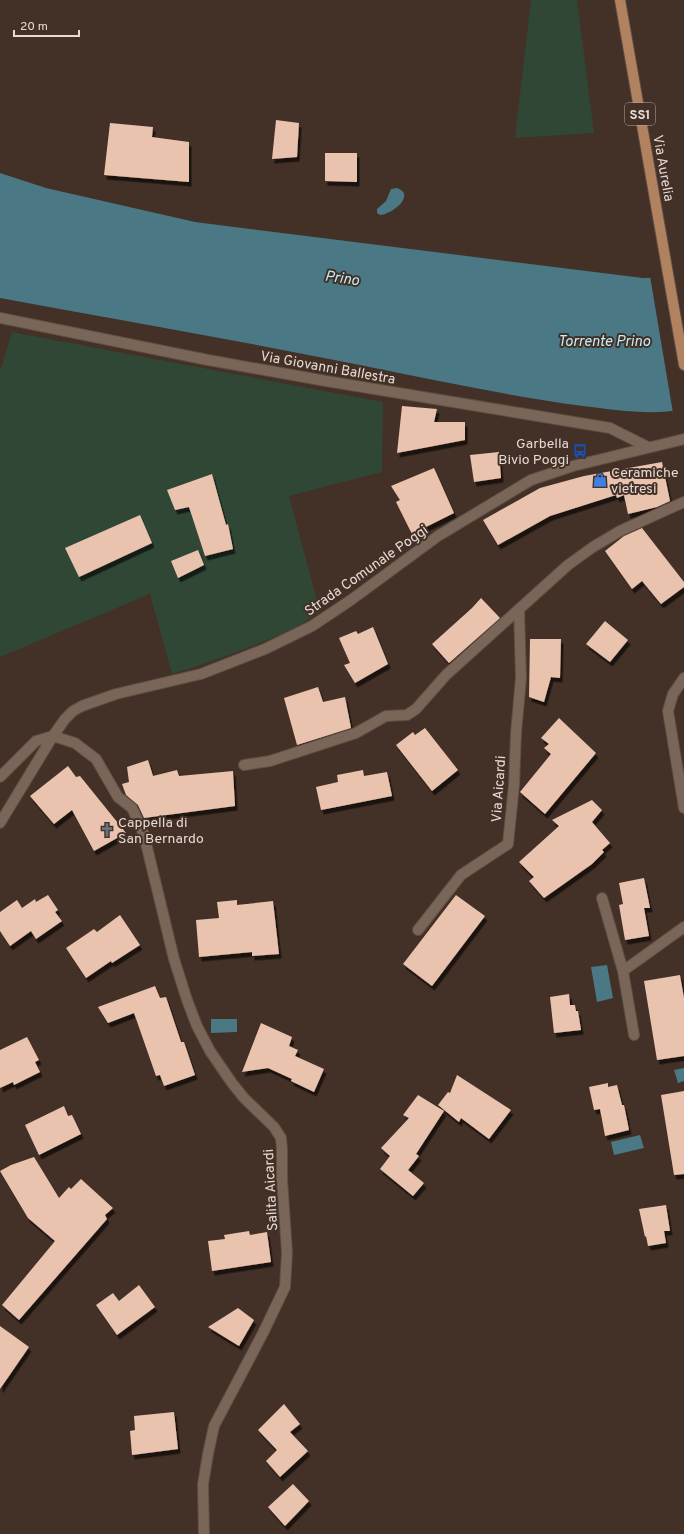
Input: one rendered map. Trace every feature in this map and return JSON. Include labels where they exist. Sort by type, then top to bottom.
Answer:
[{"type":"main road","name":"Via Aurelia","points":[[620,0],[684,365]]},
{"type":"street","name":"Via Giovanni Ballestra","points":[[0,318],[208,360],[610,428],[648,447]]},
{"type":"street","name":"Strada Comunale Poggi","points":[[0,823],[53,736],[65,719],[73,711],[82,706],[116,694],[201,674],[265,649],[312,626],[351,600],[438,536],[531,480],[573,466],[684,439]]},
{"type":"street","points":[[244,765],[270,761],[356,733],[386,716],[407,715],[416,709],[446,675],[568,565],[593,547],[620,531],[684,502]]},
{"type":"street","name":"Via Aicardi","points":[[418,930],[461,875],[508,844],[514,785],[516,733],[521,678],[519,610]]},
{"type":"street","points":[[684,678],[673,694],[668,706],[668,711],[684,808]]},
{"type":"street","points":[[0,777],[36,741],[53,736]]},
{"type":"street","name":"Salita Aicardi","points":[[53,736],[75,743],[96,759],[118,797],[132,808],[144,836],[174,959],[197,1026],[210,1050],[232,1083],[244,1098],[274,1127],[278,1132],[282,1144],[282,1179],[287,1252],[285,1287],[263,1333],[214,1426],[203,1484],[204,1534]]},
{"type":"street","points":[[602,898],[623,971],[634,1035]]},
{"type":"street","points":[[623,971],[684,927]]},
{"type":"green space","points":[[531,0],[577,0],[594,133],[515,138]]},
{"type":"green space","points":[[12,332],[383,402],[382,472],[289,496],[320,612],[292,629],[274,637],[201,665],[172,674],[150,594],[0,657],[0,371]]},
{"type":"water","name":"Torrente Prino","points":[[0,173],[46,188],[195,222],[643,278],[684,277],[684,409],[659,412],[634,412],[527,397],[0,298]]},
{"type":"water","points":[[397,188],[402,191],[404,195],[400,204],[385,214],[380,215],[377,213],[377,209],[386,201],[391,189]]},
{"type":"water","points":[[607,965],[613,998],[597,1002],[591,967]]},
{"type":"water","points":[[211,1019],[237,1019],[237,1032],[211,1033]]},
{"type":"water","points":[[684,1068],[684,1081],[678,1083],[674,1070]]},
{"type":"water","points":[[640,1135],[644,1148],[614,1155],[611,1142]]},
{"type":"pier","points":[[684,275],[684,411],[673,413],[650,276]]},
{"type":"building","points":[[276,120],[299,123],[297,157],[272,159]]},
{"type":"building","points":[[110,123],[153,127],[152,137],[189,142],[189,182],[104,175]]},
{"type":"building","points":[[325,153],[357,153],[357,182],[325,181]]},
{"type":"building","points":[[402,406],[437,409],[434,422],[465,422],[465,440],[397,453]]},
{"type":"building","points":[[499,452],[501,478],[474,482],[470,455]]},
{"type":"building","points":[[662,462],[670,501],[657,507],[628,514],[624,495],[617,498],[616,495],[550,516],[498,545],[483,520],[540,488],[584,476]]},
{"type":"building","points":[[434,468],[454,513],[412,534],[396,502],[400,500],[391,486]]},
{"type":"building","points":[[212,474],[226,525],[228,524],[233,549],[205,556],[189,507],[175,510],[167,490]]},
{"type":"building","points":[[140,515],[152,543],[79,577],[65,548]]},
{"type":"building","points":[[642,528],[684,582],[684,587],[661,604],[642,581],[632,589],[605,551],[624,536]]},
{"type":"building","points":[[198,550],[204,565],[178,578],[171,561]]},
{"type":"building","points":[[481,598],[500,618],[449,663],[432,644]]},
{"type":"building","points":[[605,621],[628,640],[610,662],[586,644]]},
{"type":"building","points":[[373,627],[388,664],[355,683],[344,665],[350,663],[339,638],[356,631],[358,634]]},
{"type":"building","points":[[530,639],[561,639],[560,678],[551,677],[544,702],[529,697]]},
{"type":"building","points":[[318,687],[323,702],[345,697],[351,728],[297,745],[284,698]]},
{"type":"building","points":[[559,718],[596,753],[545,814],[520,792],[551,754],[544,748],[549,744],[541,738]]},
{"type":"building","points":[[425,728],[458,770],[432,791],[396,745],[413,732],[415,735]]},
{"type":"building","points":[[148,760],[153,776],[177,770],[179,776],[233,771],[235,806],[144,818],[138,805],[126,795],[122,784],[129,782],[127,767]]},
{"type":"building","points":[[68,766],[76,777],[80,776],[126,833],[94,851],[72,810],[54,824],[30,796]]},
{"type":"building","points":[[363,770],[364,776],[387,772],[392,796],[321,810],[316,787],[338,782],[337,775]]},
{"type":"building","points":[[592,800],[602,810],[592,822],[610,843],[602,850],[604,852],[592,864],[544,898],[529,881],[534,877],[519,862],[559,826],[552,820]]},
{"type":"building","points":[[644,878],[650,908],[644,908],[649,936],[625,940],[619,905],[623,904],[619,883]]},
{"type":"building","points":[[48,895],[58,910],[55,912],[62,921],[36,939],[31,931],[10,946],[0,931],[0,912],[17,900],[22,908],[35,899],[36,902]]},
{"type":"building","points":[[456,895],[485,916],[432,986],[403,964]]},
{"type":"building","points":[[237,900],[237,905],[273,901],[279,954],[252,956],[252,952],[199,957],[196,920],[219,918],[217,902]]},
{"type":"building","points":[[120,915],[140,945],[112,963],[111,961],[86,978],[66,948],[94,929],[97,932]]},
{"type":"building","points":[[680,975],[684,998],[684,1056],[657,1060],[644,981]]},
{"type":"building","points":[[155,986],[160,998],[166,997],[181,1042],[184,1042],[195,1075],[164,1086],[160,1075],[156,1076],[134,1013],[108,1023],[98,1007]]},
{"type":"building","points":[[569,994],[570,1005],[575,1005],[576,1011],[578,1011],[581,1030],[554,1033],[550,997]]},
{"type":"building","points":[[261,1023],[292,1037],[289,1046],[298,1050],[295,1056],[324,1069],[314,1092],[291,1081],[292,1079],[268,1068],[242,1072]]},
{"type":"building","points":[[27,1037],[39,1060],[35,1062],[40,1072],[14,1085],[13,1082],[0,1088],[0,1050]]},
{"type":"building","points":[[457,1075],[511,1110],[489,1139],[461,1118],[459,1122],[438,1105],[448,1092],[450,1093]]},
{"type":"building","points":[[608,1083],[608,1087],[617,1085],[622,1105],[624,1105],[629,1130],[605,1136],[600,1109],[594,1110],[589,1087]]},
{"type":"building","points":[[684,1091],[684,1174],[674,1175],[661,1095]]},
{"type":"building","points":[[418,1095],[444,1111],[416,1154],[419,1156],[408,1170],[424,1183],[413,1196],[380,1169],[390,1156],[381,1148],[409,1118],[403,1115]]},
{"type":"building","points":[[64,1106],[68,1116],[72,1115],[81,1134],[39,1155],[25,1125]]},
{"type":"building","points":[[34,1157],[59,1198],[69,1187],[71,1189],[81,1179],[113,1208],[105,1215],[107,1219],[19,1320],[2,1305],[55,1241],[28,1218],[0,1171],[11,1165]]},
{"type":"building","points":[[666,1205],[670,1231],[664,1231],[666,1243],[648,1246],[639,1209]]},
{"type":"building","points":[[249,1231],[250,1235],[267,1232],[271,1262],[212,1271],[208,1241],[225,1239],[224,1235]]},
{"type":"building","points":[[139,1285],[155,1307],[117,1335],[96,1305],[113,1293],[119,1301]]},
{"type":"building","points":[[238,1308],[254,1320],[239,1346],[208,1327]]},
{"type":"building","points":[[0,1326],[29,1347],[0,1389]]},
{"type":"building","points":[[284,1404],[300,1424],[290,1432],[308,1451],[280,1477],[266,1461],[277,1450],[258,1430]]},
{"type":"building","points":[[174,1412],[178,1449],[132,1455],[130,1431],[135,1430],[134,1416]]},
{"type":"building","points":[[293,1484],[309,1501],[285,1526],[268,1507]]},
{"type":"place","name":"Garbella Bivio Poggi","points":[[580,451]]},
{"type":"place","name":"Ceramiche vietresi","points":[[600,480]]},
{"type":"place","name":"Cappella di San Bernardo","points":[[107,830]]},
{"type":"water label","name":"Prino","points":[[342,278]]}]
